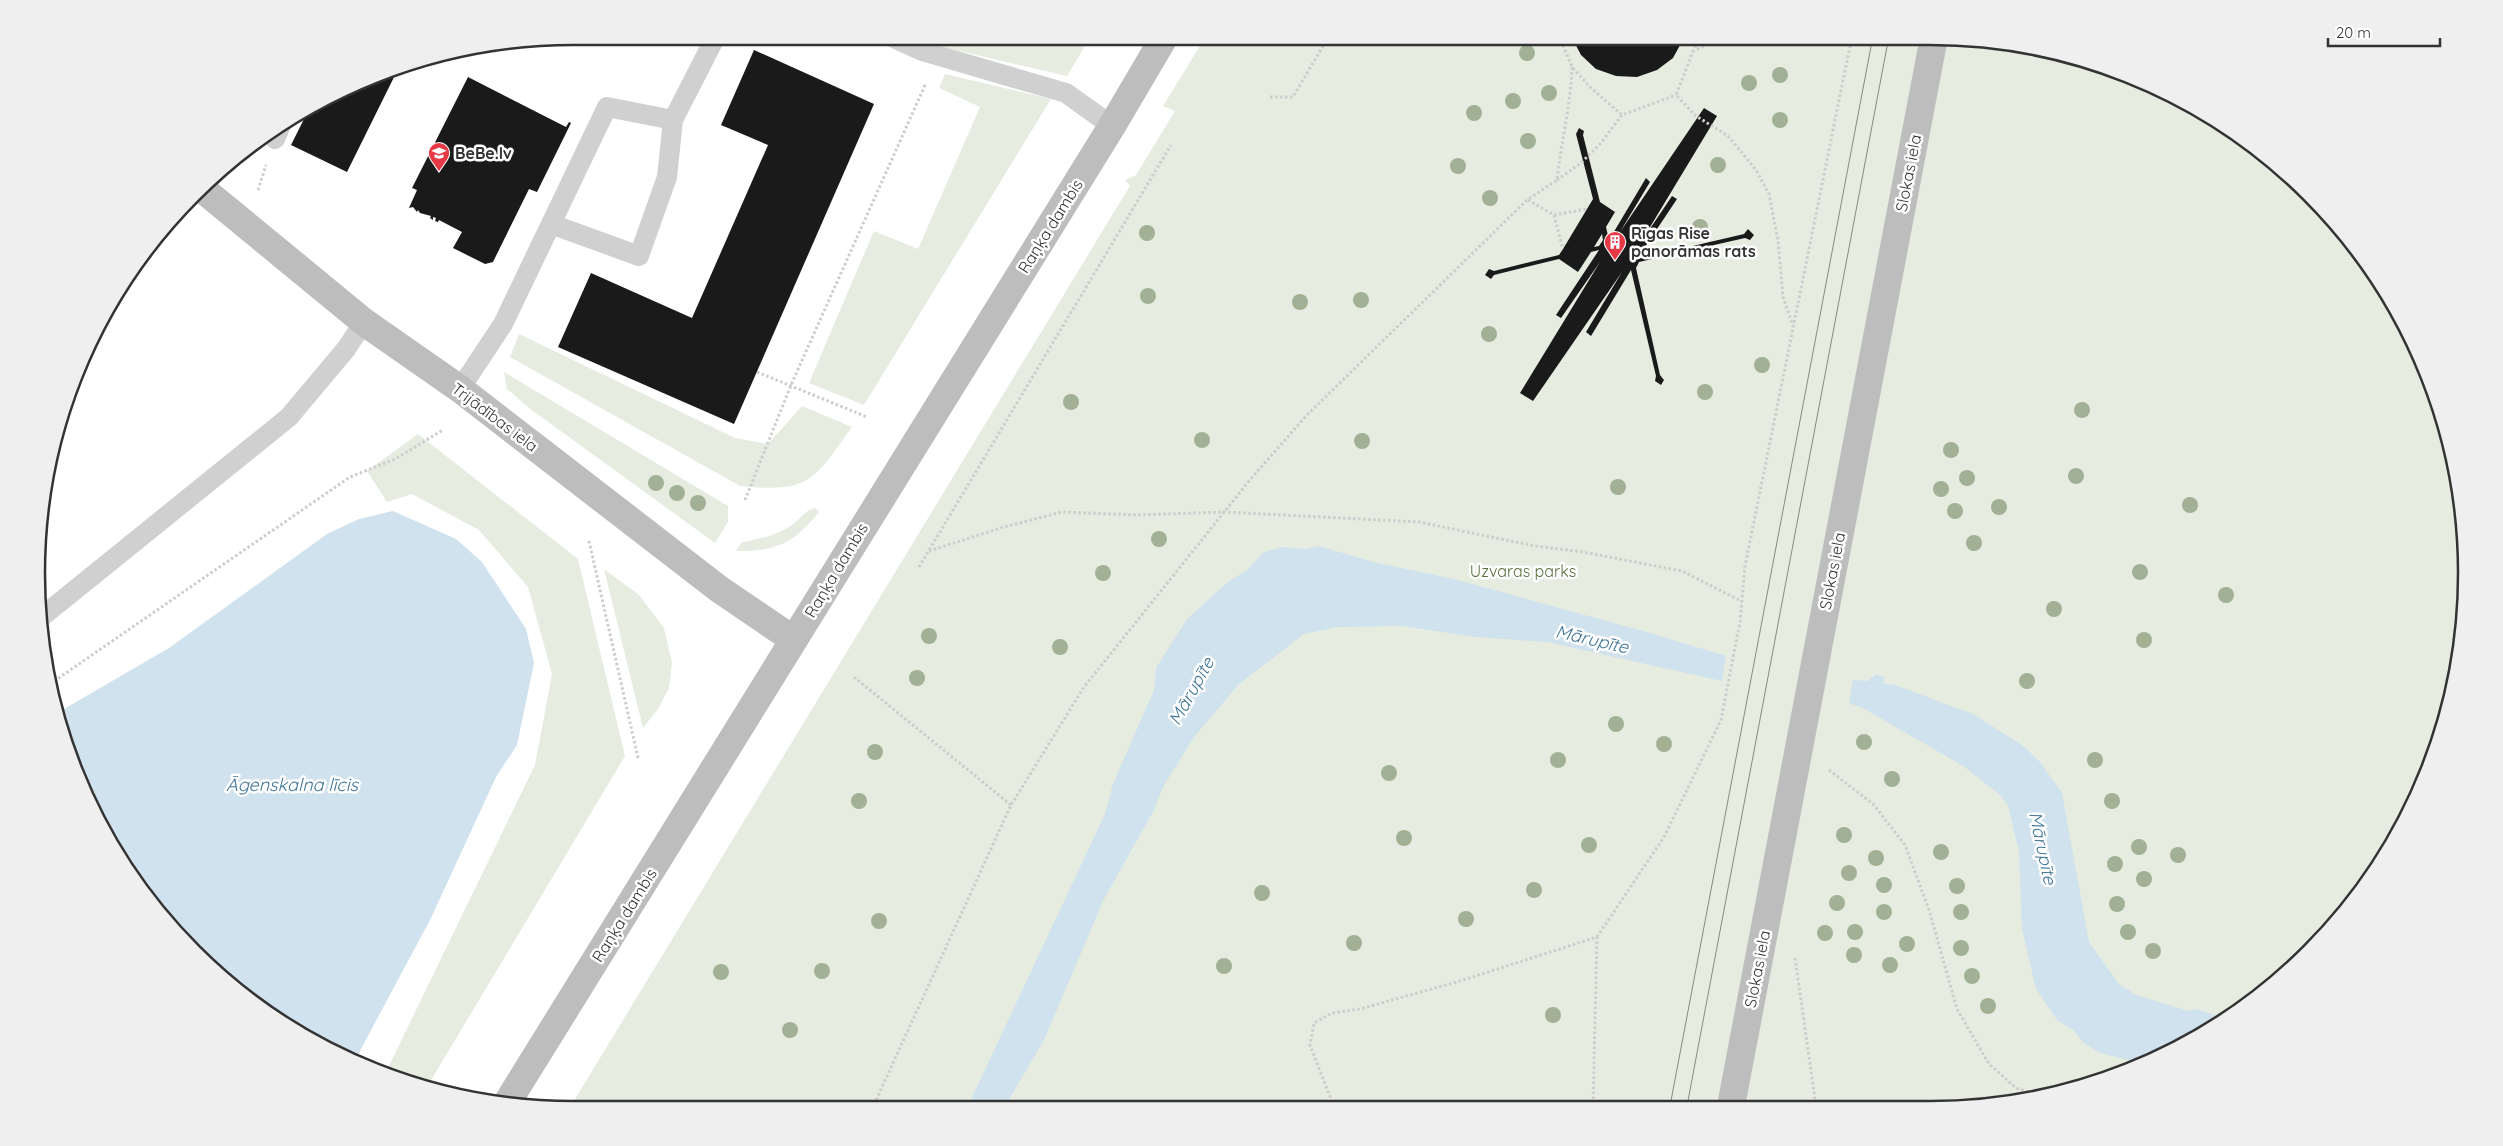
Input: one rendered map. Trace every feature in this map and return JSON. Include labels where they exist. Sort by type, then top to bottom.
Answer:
[{"type":"main road","name":"Raņķa dambis","points":[[511,1097],[1112,126],[1160,45]]},
{"type":"main road","name":"Slokas iela","points":[[1732,1101],[1932,45]]},
{"type":"main road","name":"Trijādības iela","points":[[207,193],[364,322],[460,389],[719,589],[794,640]]},
{"type":"lane","points":[[551,224],[639,256],[667,177],[674,120],[712,45]]},
{"type":"lane","points":[[910,45],[1066,93],[1112,126]]},
{"type":"lane","points":[[460,389],[504,324],[607,107],[674,120]]},
{"type":"lane","points":[[47,613],[289,417],[346,349],[364,322]]},
{"type":"path","points":[[1270,97],[1293,96],[1324,45]]},
{"type":"path","points":[[1563,45],[1572,67],[1590,87],[1622,115]]},
{"type":"path","points":[[876,1101],[1011,805],[1084,687],[1224,512],[1306,416],[1527,200],[1581,163],[1602,143],[1622,115],[1676,96],[1697,45]]},
{"type":"path","points":[[1696,49],[1706,45]]},
{"type":"path","points":[[1593,1101],[1597,937],[1664,837],[1721,720],[1740,622],[1745,566],[1850,45]]},
{"type":"path","points":[[745,500],[790,385],[939,55]]},
{"type":"path","points":[[1557,180],[1562,134],[1571,100],[1572,67]]},
{"type":"path","points":[[1676,96],[1696,116],[1728,136],[1756,170],[1769,194],[1778,241],[1784,297],[1793,327]]},
{"type":"path","points":[[919,567],[1171,145]]},
{"type":"path","points":[[1527,200],[1554,215],[1587,209]]},
{"type":"path","points":[[1554,215],[1563,249]]},
{"type":"path","points":[[757,372],[867,417]]},
{"type":"path","points":[[56,680],[350,477],[395,459],[443,430]]},
{"type":"path","points":[[929,551],[1004,527],[1062,512],[1138,515],[1224,512],[1418,522],[1535,546],[1583,552],[1682,571],[1741,601]]},
{"type":"path","points":[[589,542],[638,758]]},
{"type":"path","points":[[854,676],[1011,805]]},
{"type":"path","points":[[1827,780],[1829,770],[1874,804],[1905,844],[1930,910],[1957,1009],[1989,1064],[2016,1088],[2028,1092]]},
{"type":"path","points":[[1332,1101],[1310,1045],[1314,1023],[1332,1012],[1360,1008],[1460,982],[1597,937]]},
{"type":"path","points":[[1794,951],[1815,1101]]},
{"type":"green space","points":[[943,45],[1086,45],[1067,76],[942,47]]},
{"type":"green space","name":"Uzvaras parks","points":[[1200,45],[1930,45],[1965,46],[1999,50],[2067,63],[2132,85],[2164,99],[2194,116],[2251,154],[2278,176],[2327,225],[2349,252],[2369,280],[2404,339],[2430,403],[2440,436],[2448,470],[2457,538],[2457,608],[2453,642],[2448,676],[2430,743],[2404,807],[2387,837],[2349,894],[2327,921],[2278,970],[2223,1012],[2164,1047],[2100,1073],[2033,1091],[1999,1096],[1965,1100],[1930,1101],[574,1101],[1130,186],[1125,180],[1136,175],[1175,111],[1163,106]]},
{"type":"green space","points":[[945,74],[1051,99],[864,405],[809,383],[874,231],[918,249],[980,107],[939,88]]},
{"type":"green space","points":[[519,334],[735,438],[768,444],[802,406],[852,427],[828,460],[808,479],[796,485],[782,487],[740,486],[510,357]]},
{"type":"green space","points":[[504,372],[728,506],[728,522],[715,543],[529,408],[507,389]]},
{"type":"green space","points":[[418,434],[578,559],[625,756],[430,1081],[388,1067],[535,765],[552,674],[528,587],[479,530],[412,494],[387,502],[367,471]]},
{"type":"green space","points":[[815,508],[819,512],[810,523],[801,532],[783,544],[750,551],[736,551],[741,543],[781,531]]},
{"type":"green space","points":[[604,569],[639,595],[664,628],[672,663],[669,688],[658,709],[643,728]]},
{"type":"water","name":"Āgenskalna līcis","points":[[393,511],[456,539],[482,562],[526,629],[534,663],[517,745],[496,777],[430,920],[358,1055],[309,1030],[252,992],[225,970],[176,921],[134,866],[99,807],[73,743],[63,710],[169,648],[327,534],[359,519]]},
{"type":"water","name":"Mārupīte","points":[[1319,546],[1373,562],[1454,579],[1726,656],[1722,681],[1547,642],[1475,637],[1402,626],[1338,627],[1304,634],[1238,685],[1194,737],[1163,787],[1154,810],[1104,899],[1044,1040],[1008,1101],[970,1101],[1105,814],[1113,784],[1154,690],[1156,668],[1187,619],[1229,581],[1247,570],[1264,552],[1284,547],[1306,549]]},
{"type":"water","name":"Mārupīte","points":[[1875,675],[1884,676],[1883,683],[1895,685],[1973,714],[2022,745],[2040,762],[2062,793],[2089,942],[2119,984],[2136,995],[2189,1011],[2196,1009],[2217,1016],[2164,1047],[2132,1061],[2100,1053],[2083,1042],[2073,1030],[2057,1020],[2036,989],[2022,929],[2019,852],[2008,805],[1998,793],[1963,766],[1863,708],[1849,703],[1853,680],[1868,681]]},
{"type":"building","points":[[1576,45],[1680,45],[1673,58],[1657,70],[1637,77],[1616,76],[1596,69],[1581,55]]},
{"type":"building","points":[[754,50],[874,104],[734,424],[558,347],[591,273],[692,318],[768,145],[721,125]]},
{"type":"building","points":[[394,76],[347,172],[291,145],[304,119],[339,99]]},
{"type":"building","points":[[468,77],[566,127],[569,122],[571,123],[537,192],[529,189],[493,262],[485,264],[453,248],[462,232],[439,220],[438,222],[435,221],[436,218],[433,217],[433,220],[430,218],[431,216],[420,213],[418,210],[417,212],[413,207],[409,208],[417,190],[412,188]]},
{"type":"building","points":[[1704,108],[1717,116],[1641,242],[1672,196],[1677,199],[1637,259],[1744,234],[1748,229],[1754,235],[1750,240],[1745,238],[1639,262],[1636,268],[1660,375],[1664,380],[1661,385],[1655,381],[1656,376],[1631,270],[1591,336],[1586,332],[1622,272],[1533,401],[1520,393],[1600,262],[1561,318],[1556,315],[1599,250],[1591,252],[1578,272],[1559,259],[1494,275],[1491,279],[1485,275],[1489,269],[1494,271],[1559,255],[1563,249],[1593,199],[1576,134],[1579,128],[1584,131],[1583,135],[1600,202],[1615,212],[1606,227],[1609,240],[1646,178],[1650,182],[1620,232]],"holes":[[[1602,234],[1603,240],[1599,246],[1594,247]]]},
{"type":"tram line","points":[[1671,1101],[1871,45]]},
{"type":"tram line","points":[[1688,1101],[1887,45]]},
{"type":"place","name":"BeBe.lv","points":[[439,172]]},
{"type":"place","name":"Rīgas Rise panorāmas rats","points":[[1615,261]]}]
